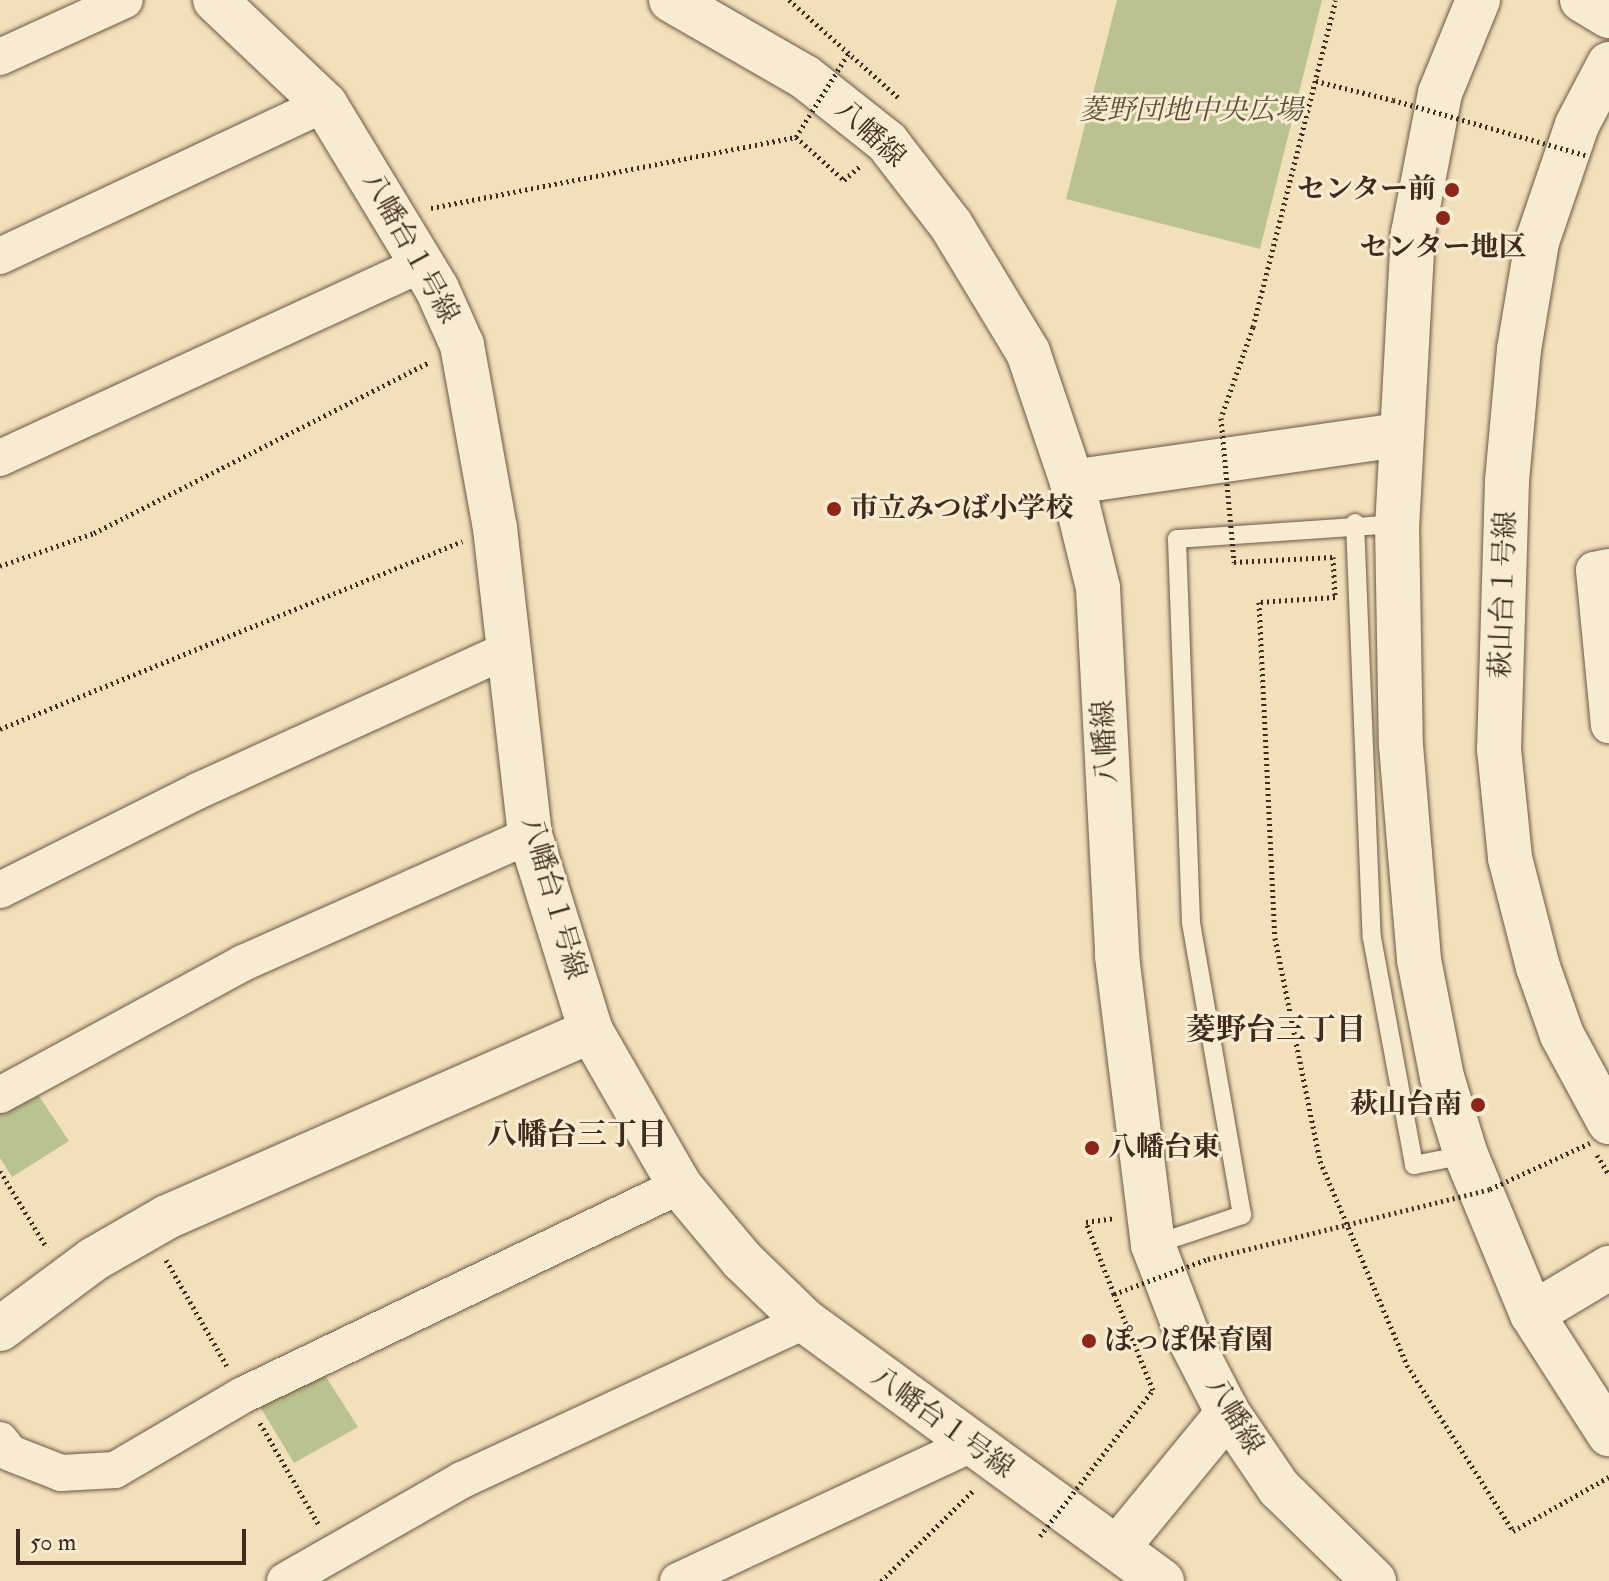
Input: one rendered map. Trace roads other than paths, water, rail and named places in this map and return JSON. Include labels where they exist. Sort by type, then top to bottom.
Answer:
[{"type":"street","points":[[0,57],[125,0]]},
{"type":"street","name":"八幡台１号線","points":[[215,0],[325,104],[394,215],[462,345],[495,528],[530,835],[591,1031],[680,1186],[742,1260],[805,1321],[970,1445],[1162,1581]]},
{"type":"street","points":[[1478,0],[1440,93],[1421,172],[1400,435],[1376,523],[1401,745],[1419,960],[1442,1077],[1466,1155],[1532,1314],[1609,1434]]},
{"type":"street","points":[[1582,0],[1609,16]]},
{"type":"street","name":"八幡線","points":[[697,5],[805,77],[887,142],[951,225],[1028,352],[1072,482],[1098,588],[1117,956],[1149,1230],[1187,1334],[1228,1413],[1279,1488],[1374,1581]]},
{"type":"street","name":"萩山台１号線","points":[[1599,1107],[1538,967],[1510,858],[1499,749],[1507,481],[1522,334],[1537,242],[1577,125],[1609,64]]},
{"type":"street","points":[[0,256],[325,104]]},
{"type":"street","points":[[0,458],[421,264]]},
{"type":"street","points":[[1072,482],[1400,435]]},
{"type":"street","points":[[1609,567],[1594,570],[1609,725]]},
{"type":"street","points":[[0,890],[198,791],[508,650]]},
{"type":"street","points":[[0,1095],[243,963],[530,835]]},
{"type":"street","points":[[0,1329],[66,1280],[167,1217],[591,1031]]},
{"type":"street","points":[[0,1440],[10,1453],[61,1473],[115,1470],[243,1395],[680,1186]]},
{"type":"street","points":[[1532,1314],[1609,1268]]},
{"type":"street","points":[[285,1581],[462,1480],[805,1321]]},
{"type":"street","points":[[1118,1547],[1228,1413]]},
{"type":"street","points":[[678,1581],[970,1445]]},
{"type":"lane","points":[[1149,1230],[1242,1215],[1191,922],[1177,539],[1376,523]]},
{"type":"place","name":"センター前","points":[[1452,190]]},
{"type":"place","name":"センター地区","points":[[1443,218]]},
{"type":"place","name":"市立みつば小学校","points":[[834,509]]},
{"type":"place","name":"萩山台南","points":[[1478,1105]]},
{"type":"place","name":"八幡台東","points":[[1092,1148]]},
{"type":"place","name":"ぽっぽ保育園","points":[[1089,1341]]},
{"type":"district","name":"菱野台三丁目","points":[[1276,1030]]},
{"type":"district","name":"八幡台三丁目","points":[[577,1135]]},
{"type":"park label","name":"菱野団地中央広場","points":[[1191,111]]}]
